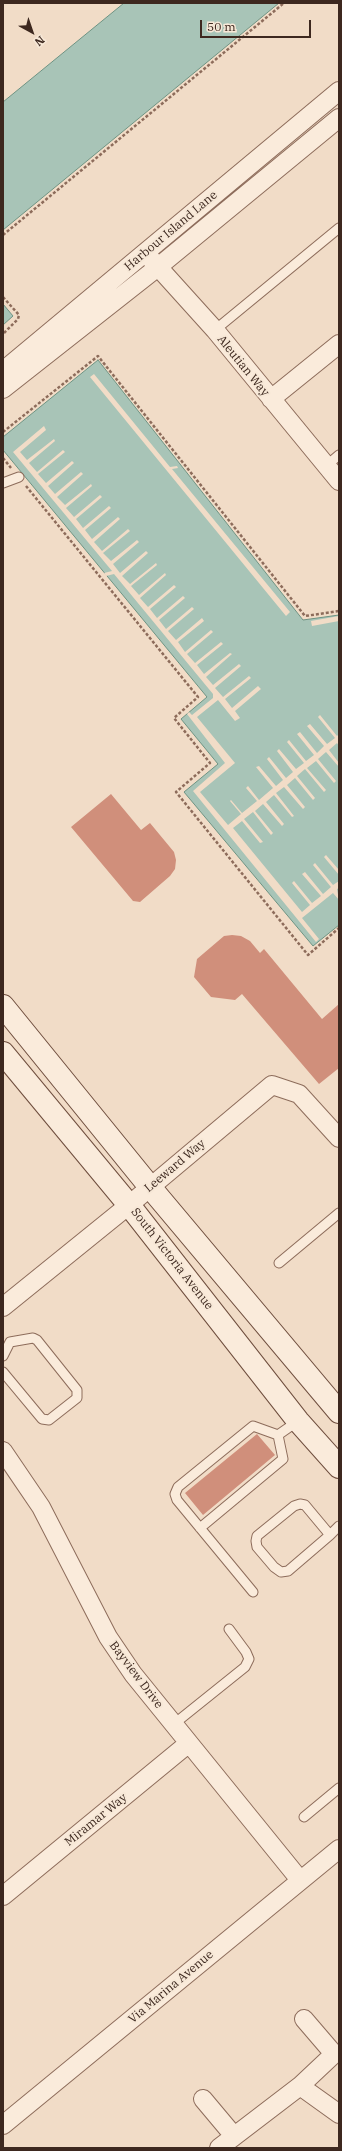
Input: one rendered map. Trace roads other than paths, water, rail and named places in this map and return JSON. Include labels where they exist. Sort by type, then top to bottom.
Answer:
[{"type":"main road","points":[[3,1006],[150,1187],[339,1412]]},
{"type":"main road","name":"South Victoria Avenue","points":[[3,1053],[129,1205],[298,1421],[339,1467]]},
{"type":"street","name":"Harbour Island Lane","points":[[3,370],[339,91]]},
{"type":"street","name":"Harbour Island Lane","points":[[3,389],[158,267],[339,118]]},
{"type":"street","name":"Aleutian Way","points":[[145,253],[215,330],[271,400],[332,461],[339,481]]},
{"type":"street","points":[[271,400],[339,344]]},
{"type":"street","name":"Leeward Way","points":[[3,1307],[129,1205],[272,1085],[299,1094],[339,1138]]},
{"type":"street","name":"Bayview Drive","points":[[3,1451],[41,1507],[108,1637],[133,1674],[300,1880]]},
{"type":"street","name":"Miramar Way","points":[[3,1896],[189,1744]]},
{"type":"street","name":"Via Marina Avenue","points":[[3,2125],[339,1849]]},
{"type":"street","points":[[219,2148],[300,2086],[334,2054],[304,2020]]},
{"type":"street","points":[[300,2086],[339,2114]]},
{"type":"street","points":[[203,2099],[234,2136]]},
{"type":"lane","points":[[215,330],[339,228]]},
{"type":"lane","points":[[3,483],[19,477]]},
{"type":"lane","points":[[279,1263],[339,1213]]},
{"type":"lane","points":[[3,1335],[10,1342]]},
{"type":"lane","points":[[3,1372],[42,1419],[49,1420],[77,1398],[77,1390],[37,1340],[33,1338],[10,1342]]},
{"type":"lane","points":[[3,1356],[10,1342]]},
{"type":"lane","points":[[278,1435],[298,1421]]},
{"type":"lane","points":[[253,1592],[177,1500],[175,1494],[178,1487],[253,1426],[278,1435]]},
{"type":"lane","points":[[200,1528],[283,1459],[278,1435]]},
{"type":"lane","points":[[330,1535],[304,1506],[300,1504],[294,1506],[257,1536],[256,1541],[257,1546],[274,1567],[281,1572],[288,1571],[330,1535],[339,1526]]},
{"type":"lane","points":[[174,1724],[245,1667],[249,1660],[246,1652],[228,1629]]},
{"type":"lane","points":[[304,1818],[339,1788]]}]
